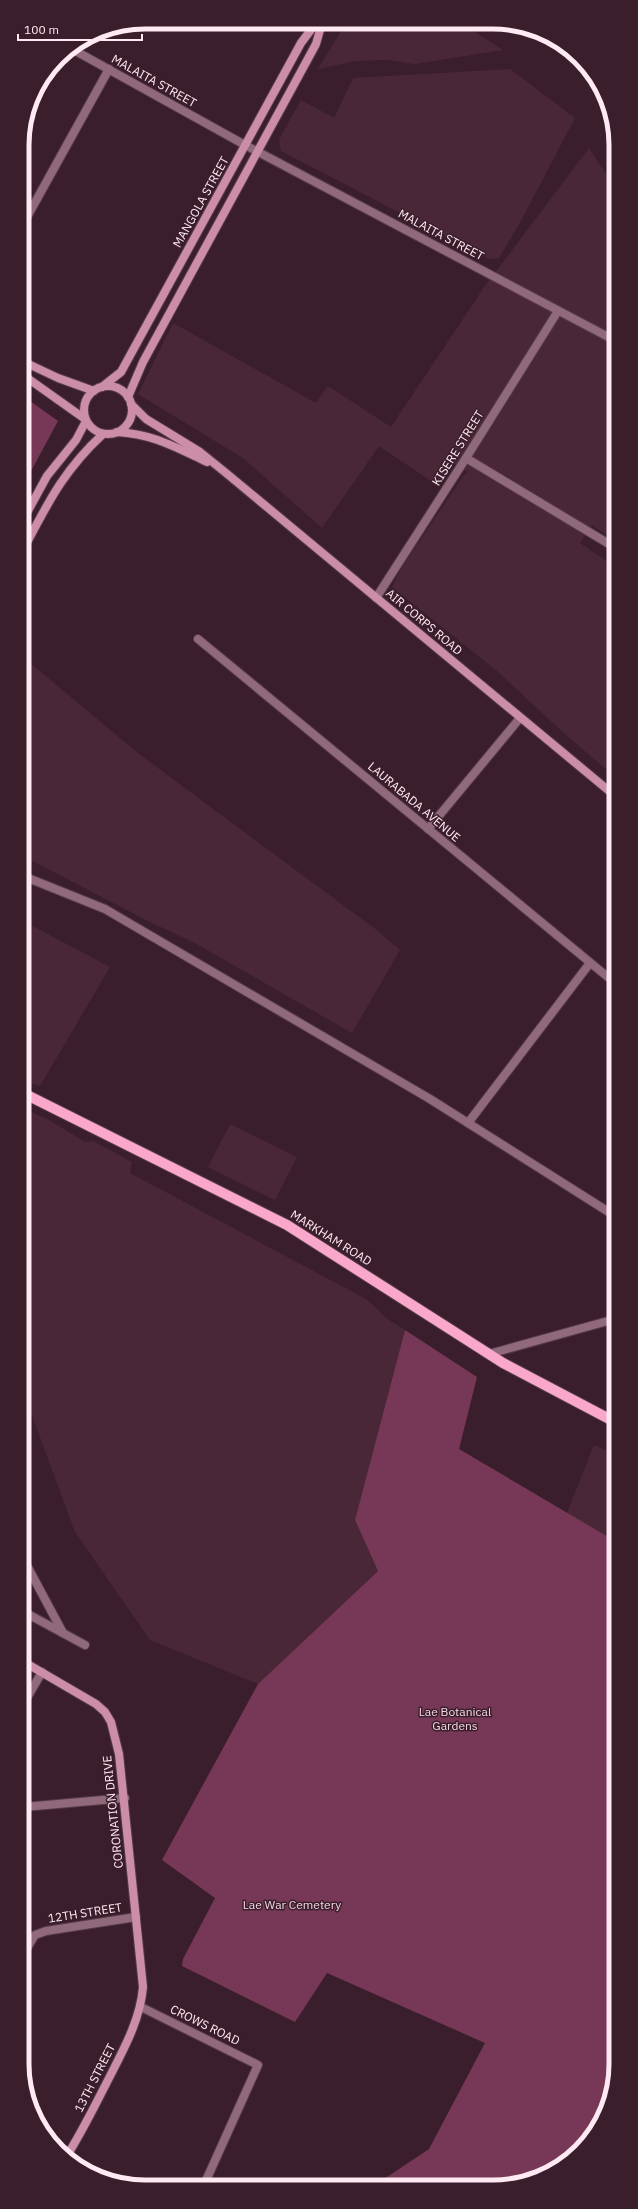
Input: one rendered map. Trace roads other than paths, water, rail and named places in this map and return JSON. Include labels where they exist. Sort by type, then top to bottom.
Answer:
[{"type":"main road","name":"MARKHAM ROAD","points":[[29,1096],[287,1225],[489,1354],[609,1419]]},
{"type":"street","name":"MANGOLA STREET","points":[[102,387],[121,372],[301,43],[312,29]]},
{"type":"street","name":"MANGOLA STREET","points":[[129,400],[142,362],[316,44],[320,29]]},
{"type":"street","name":"MALAITA STREET","points":[[77,52],[245,145],[609,337]]},
{"type":"street","points":[[29,213],[108,69]]},
{"type":"street","name":"KISERE STREET","points":[[376,598],[558,311]]},
{"type":"street","points":[[29,364],[58,378],[94,391]]},
{"type":"street","points":[[29,380],[85,420],[90,427],[103,434]]},
{"type":"street","points":[[29,509],[47,476],[76,440],[85,420],[84,412],[86,400],[94,391],[102,387],[116,388],[129,400],[131,417],[123,429],[117,432],[103,434],[77,459],[56,488],[29,539]]},
{"type":"street","name":"AIR CORPS ROAD","points":[[129,400],[146,418],[200,452],[609,791]]},
{"type":"street","name":"AIR CORPS ROAD","points":[[117,432],[146,435],[159,439],[218,467]]},
{"type":"street","points":[[466,458],[609,544]]},
{"type":"street","name":"LAURABADA AVENUE","points":[[198,639],[609,978]]},
{"type":"street","points":[[428,829],[520,718]]},
{"type":"street","points":[[29,878],[105,909],[468,1123],[609,1212]]},
{"type":"street","points":[[468,1123],[590,963]]},
{"type":"street","points":[[489,1354],[609,1322]]},
{"type":"street","points":[[29,1569],[63,1633]]},
{"type":"street","points":[[29,1615],[84,1645]]},
{"type":"street","name":"CORONATION DRIVE","points":[[29,1665],[105,1712],[115,1733],[124,1798],[143,1986],[141,2007]]},
{"type":"street","points":[[29,1694],[42,1672]]},
{"type":"street","points":[[29,1807],[124,1798]]},
{"type":"street","name":"12TH STREET","points":[[29,1945],[35,1935],[46,1931],[136,1917]]},
{"type":"street","name":"CROWS ROAD","points":[[141,2007],[258,2065],[206,2180]]},
{"type":"street","name":"13TH STREET","points":[[69,2152],[82,2130],[132,2031],[141,2007]]},
{"type":"park label","name":"Lae Botanical Gardens","points":[[455,1719]]},
{"type":"park label","name":"Lae War Cemetery","points":[[292,1905]]}]
